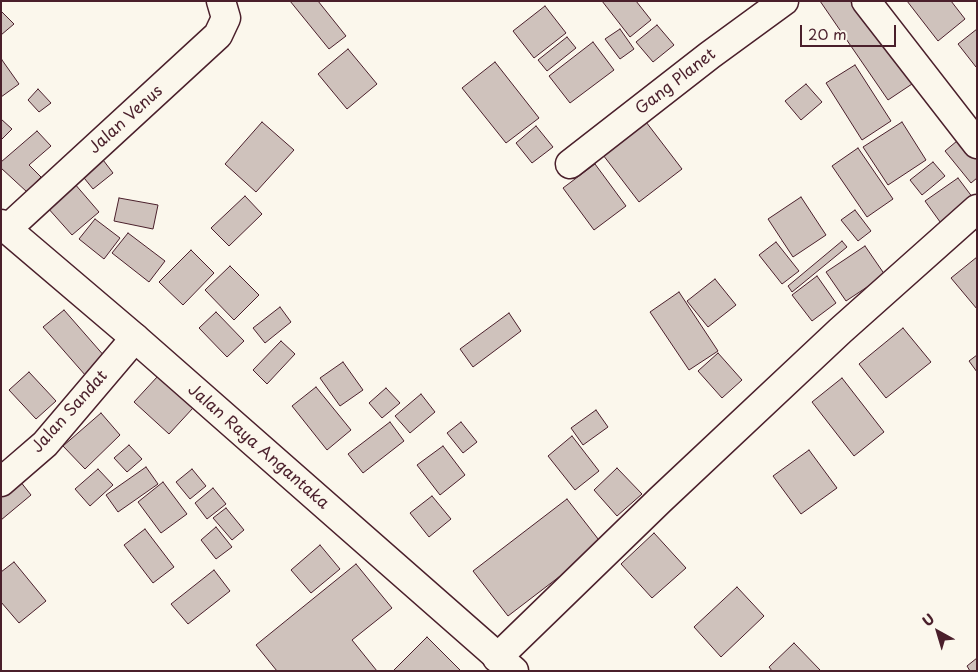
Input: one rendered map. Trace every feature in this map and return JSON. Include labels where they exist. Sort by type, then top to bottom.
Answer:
[{"type":"street","name":"Jalan Venus","points":[[4,226],[218,35],[226,18],[221,1]]},
{"type":"street","name":"Gang Planet","points":[[570,164],[784,1]]},
{"type":"street","points":[[866,1],[977,144]]},
{"type":"street","points":[[506,664],[674,486],[840,331],[977,209]]},
{"type":"street","name":"Jalan Raya Angantaka","points":[[4,226],[135,338],[506,664]]},
{"type":"street","name":"Jalan Sandat","points":[[1,482],[45,444],[135,338]]},
{"type":"building","points":[[290,1],[318,1],[346,36],[329,49]]},
{"type":"building","points":[[602,1],[636,1],[651,20],[630,37]]},
{"type":"building","points":[[820,1],[857,1],[918,80],[888,100]]},
{"type":"building","points":[[907,1],[951,1],[965,19],[938,41]]},
{"type":"building","points":[[545,6],[566,33],[534,58],[513,31]]},
{"type":"building","points":[[1,11],[14,24],[1,35]]},
{"type":"building","points":[[657,25],[674,45],[653,62],[636,42]]},
{"type":"building","points":[[620,29],[634,49],[620,59],[605,39]]},
{"type":"building","points":[[977,29],[977,66],[976,67],[958,44]]},
{"type":"building","points":[[567,37],[576,48],[547,71],[538,60]]},
{"type":"building","points":[[593,42],[614,70],[570,103],[549,76]]},
{"type":"building","points":[[348,49],[377,84],[347,109],[318,74]]},
{"type":"building","points":[[1,61],[19,84],[1,97]]},
{"type":"building","points":[[495,62],[539,118],[506,143],[462,88]]},
{"type":"building","points":[[855,65],[891,121],[862,140],[826,83]]},
{"type":"building","points":[[806,84],[822,102],[801,120],[785,101]]},
{"type":"building","points":[[38,89],[51,103],[39,112],[28,100]]},
{"type":"building","points":[[643,118],[682,169],[639,202],[600,151]]},
{"type":"building","points":[[1,119],[12,129],[1,140]]},
{"type":"building","points":[[262,122],[294,150],[256,192],[225,164]]},
{"type":"building","points":[[902,122],[926,160],[888,185],[863,147]]},
{"type":"building","points":[[536,126],[553,147],[532,163],[516,143]]},
{"type":"building","points":[[37,131],[51,146],[29,165],[41,177],[27,192],[1,168],[1,162]]},
{"type":"building","points":[[963,136],[977,152],[977,178],[971,183],[945,151]]},
{"type":"building","points":[[858,148],[893,199],[867,217],[832,166]]},
{"type":"building","points":[[97,152],[113,173],[93,189],[76,168]]},
{"type":"building","points":[[933,162],[945,176],[922,195],[910,180]]},
{"type":"building","points":[[595,164],[626,206],[594,230],[563,188]]},
{"type":"building","points":[[958,178],[976,202],[943,226],[925,201]]},
{"type":"building","points":[[74,183],[99,212],[72,235],[47,207]]},
{"type":"building","points":[[245,196],[262,214],[229,246],[211,228]]},
{"type":"building","points":[[801,197],[826,235],[793,257],[768,219]]},
{"type":"building","points":[[119,198],[158,205],[153,229],[114,221]]},
{"type":"building","points":[[855,210],[871,231],[858,241],[841,220]]},
{"type":"building","points":[[95,219],[120,238],[104,259],[79,239]]},
{"type":"building","points":[[128,233],[165,261],[149,282],[112,253]]},
{"type":"building","points":[[842,241],[847,247],[792,292],[788,286]]},
{"type":"building","points":[[776,242],[799,271],[782,284],[759,255]]},
{"type":"building","points":[[865,246],[885,275],[846,301],[826,272]]},
{"type":"building","points":[[191,250],[214,273],[183,305],[159,282]]},
{"type":"building","points":[[977,257],[977,309],[951,278]]},
{"type":"building","points":[[230,266],[259,295],[234,320],[205,290]]},
{"type":"building","points":[[817,276],[836,303],[812,321],[792,295]]},
{"type":"building","points":[[715,279],[736,305],[708,327],[687,301]]},
{"type":"building","points":[[679,292],[718,351],[689,370],[650,312]]},
{"type":"building","points":[[280,307],[291,322],[265,343],[253,328]]},
{"type":"building","points":[[64,310],[106,358],[86,376],[43,327]]},
{"type":"building","points":[[216,312],[244,341],[227,357],[199,328]]},
{"type":"building","points":[[509,313],[521,331],[473,367],[460,349]]},
{"type":"building","points":[[903,328],[931,362],[886,398],[859,364]]},
{"type":"building","points":[[281,341],[295,354],[267,384],[253,370]]},
{"type":"building","points":[[718,353],[742,380],[722,398],[698,371]]},
{"type":"building","points":[[977,355],[977,372],[969,361]]},
{"type":"building","points":[[343,362],[363,390],[340,406],[320,378]]},
{"type":"building","points":[[29,372],[56,401],[36,419],[9,390]]},
{"type":"building","points":[[158,376],[193,408],[169,434],[134,402]]},
{"type":"building","points":[[842,378],[884,432],[854,456],[812,402]]},
{"type":"building","points":[[316,387],[351,430],[327,450],[292,406]]},
{"type":"building","points":[[386,388],[400,403],[382,418],[369,403]]},
{"type":"building","points":[[421,394],[435,412],[410,433],[395,416]]},
{"type":"building","points":[[596,410],[608,427],[583,445],[571,428]]},
{"type":"building","points":[[101,413],[120,435],[85,469],[63,446]]},
{"type":"building","points":[[390,422],[404,441],[363,473],[348,454]]},
{"type":"building","points":[[461,422],[477,442],[463,453],[447,433]]},
{"type":"building","points":[[572,436],[599,471],[575,490],[548,456]]},
{"type":"building","points":[[129,445],[142,459],[127,472],[114,458]]},
{"type":"building","points":[[443,446],[465,475],[440,495],[417,465]]},
{"type":"building","points":[[809,450],[837,488],[801,514],[773,476]]},
{"type":"building","points":[[146,467],[158,484],[118,512],[106,495]]},
{"type":"building","points":[[617,468],[642,494],[617,516],[594,490]]},
{"type":"building","points":[[98,469],[113,485],[90,506],[75,489]]},
{"type":"building","points":[[192,469],[206,486],[190,499],[176,482]]},
{"type":"building","points":[[16,476],[31,495],[1,520],[1,488]]},
{"type":"building","points":[[163,482],[187,514],[161,533],[138,502]]},
{"type":"building","points":[[213,488],[226,504],[207,519],[195,503]]},
{"type":"building","points":[[432,496],[451,519],[429,537],[410,513]]},
{"type":"building","points":[[567,499],[602,544],[508,616],[473,571]]},
{"type":"building","points":[[226,508],[244,530],[232,540],[213,518]]},
{"type":"building","points":[[216,527],[232,547],[216,559],[201,540]]},
{"type":"building","points":[[145,529],[174,567],[153,583],[124,545]]},
{"type":"building","points":[[654,533],[686,568],[652,598],[621,564]]},
{"type":"building","points":[[320,545],[340,569],[311,593],[291,570]]},
{"type":"building","points":[[14,562],[46,601],[19,623],[1,602],[1,572]]},
{"type":"building","points":[[356,564],[392,608],[352,640],[377,671],[277,671],[256,645]]},
{"type":"building","points":[[214,570],[230,591],[188,624],[171,604]]},
{"type":"building","points":[[737,587],[764,616],[721,657],[694,627]]},
{"type":"building","points":[[427,637],[461,671],[393,671]]},
{"type":"building","points":[[794,643],[819,671],[772,671],[769,667]]},
{"type":"building","points":[[977,658],[977,671],[970,671],[967,666]]}]
